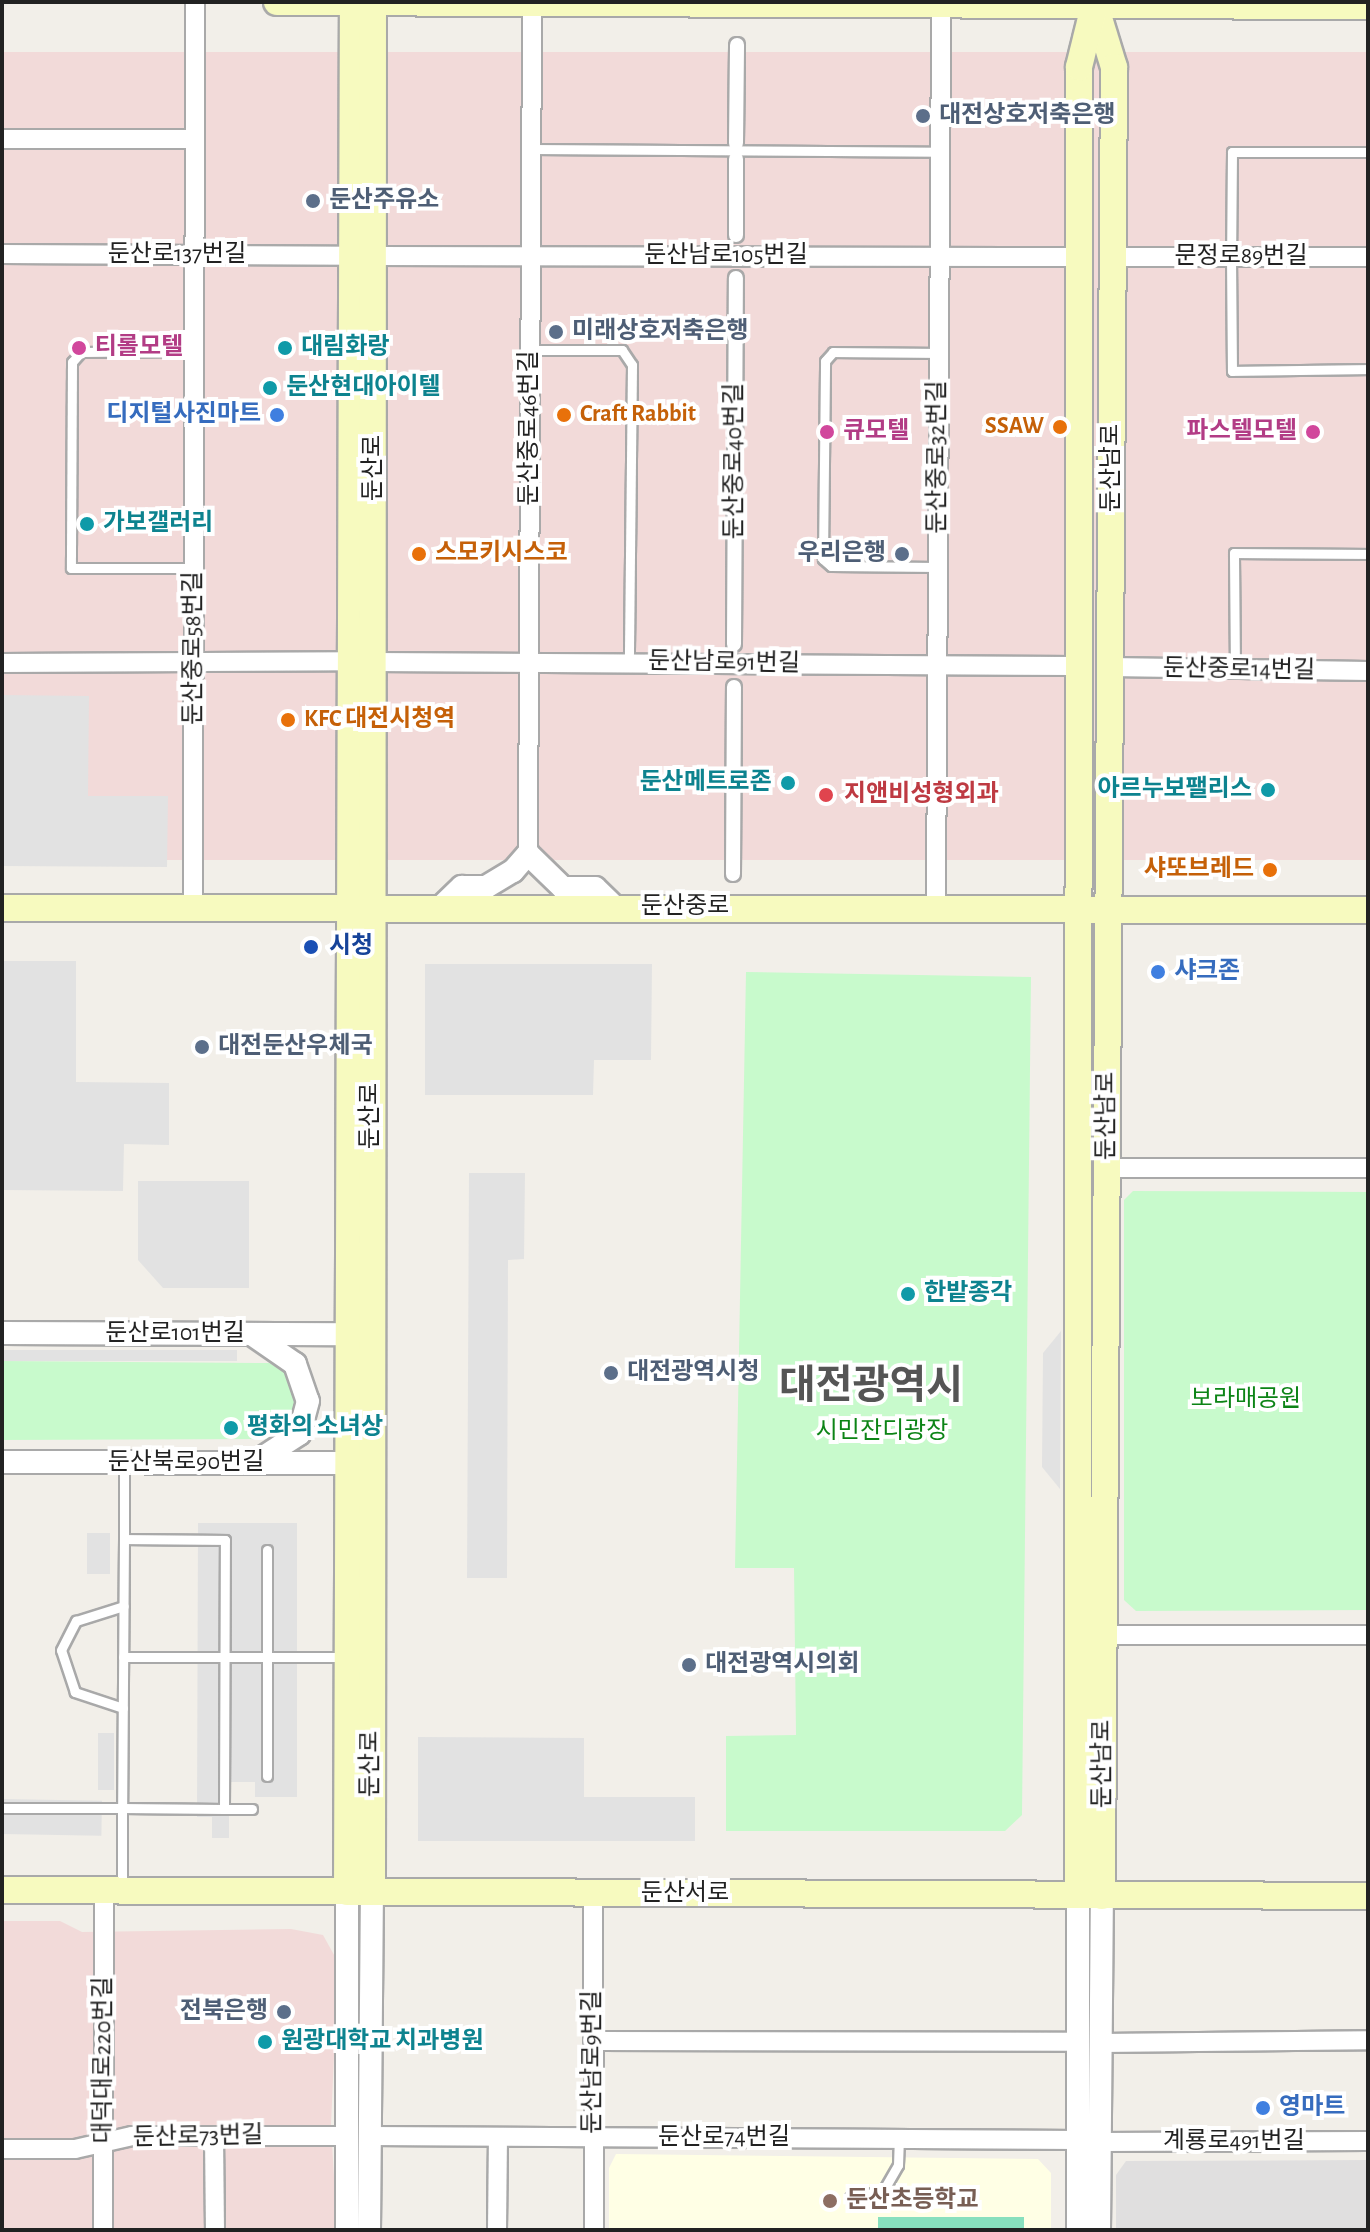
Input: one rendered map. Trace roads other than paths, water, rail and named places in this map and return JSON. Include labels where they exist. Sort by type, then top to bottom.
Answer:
[{"type":"main road","points":[[277,2],[1368,6]]},
{"type":"main road","name":"둔산로","points":[[353,2],[363,256]]},
{"type":"main road","name":"둔산로","points":[[359,1892],[363,256],[373,2]]},
{"type":"main road","name":"둔산남로","points":[[1090,1895],[1074,909],[1074,666],[1079,67],[1095,3]]},
{"type":"main road","name":"둔산남로","points":[[1090,1895],[1104,1635],[1114,67],[1095,3]]},
{"type":"main road","name":"둔산중로","points":[[2,908],[1368,910]]},
{"type":"main road","name":"둔산로","points":[[359,1892],[348,1657],[359,1463],[349,1334],[361,910]]},
{"type":"main road","name":"둔산서로","points":[[2,1890],[1368,1896]]},
{"type":"street","name":"둔산중로58번길","points":[[193,909],[195,2]]},
{"type":"street","name":"둔산중로46번길","points":[[528,854],[532,3]]},
{"type":"street","name":"둔산중로32번길","points":[[936,908],[941,6]]},
{"type":"street","points":[[736,143],[737,45]]},
{"type":"street","points":[[2,139],[195,139]]},
{"type":"street","points":[[736,159],[736,235]]},
{"type":"street","name":"둔산로137번길","points":[[2,254],[363,256]]},
{"type":"street","name":"둔산남로105번길","points":[[363,256],[1078,257]]},
{"type":"street","name":"문정로89번길","points":[[1113,257],[1368,257]]},
{"type":"street","name":"둔산중로40번길","points":[[734,644],[736,278]]},
{"type":"street","name":"둔산남로91번길","points":[[2,663],[629,662],[1074,666]]},
{"type":"street","name":"둔산중로14번길","points":[[1111,667],[1368,671]]},
{"type":"street","points":[[733,874],[734,687]]},
{"type":"street","points":[[439,909],[462,887],[486,887],[513,871],[528,854],[563,888],[595,888],[616,908]]},
{"type":"street","points":[[1106,1168],[1368,1168]]},
{"type":"street","name":"둔산로101번길","points":[[2,1333],[349,1334]]},
{"type":"street","points":[[252,1334],[295,1364],[308,1401],[299,1434],[254,1463]]},
{"type":"street","name":"둔산북로90번길","points":[[2,1462],[359,1463]]},
{"type":"street","points":[[1104,1635],[1368,1635]]},
{"type":"street","name":"대덕대로220번길","points":[[103,2230],[103,2142],[113,1891]]},
{"type":"street","name":"둔산로","points":[[347,2230],[358,2136],[359,1892]]},
{"type":"street","name":"둔산남로9번길","points":[[593,1893],[594,2230]]},
{"type":"street","name":"둔산남로","points":[[1078,2230],[1089,2141],[1090,1895]]},
{"type":"street","points":[[593,2041],[1090,2043],[1368,2040]]},
{"type":"street","points":[[214,2136],[215,2230]]},
{"type":"street","name":"둔산로73번길","points":[[2,2149],[214,2136],[358,2136]]},
{"type":"street","name":"둔산로","points":[[358,2136],[369,2230]]},
{"type":"street","name":"둔산로74번길","points":[[358,2136],[1089,2141]]},
{"type":"street","points":[[497,2230],[498,2137]]},
{"type":"street","name":"둔산남로","points":[[1089,2141],[1099,2230]]},
{"type":"street","name":"계룡로491번길","points":[[1089,2141],[1368,2141]]},
{"type":"lane","points":[[532,149],[940,152]]},
{"type":"lane","points":[[1368,152],[1232,152],[1231,257],[1232,371],[1368,369]]},
{"type":"lane","points":[[530,350],[622,350],[632,365],[629,662]]},
{"type":"lane","points":[[194,351],[81,352],[72,362],[71,568],[194,568]]},
{"type":"lane","points":[[938,567],[831,566],[823,545],[825,361],[833,352],[939,353]]},
{"type":"lane","points":[[1235,671],[1234,553],[1368,554]]},
{"type":"lane","points":[[113,1891],[122,1808],[124,1463]]},
{"type":"lane","points":[[124,1539],[225,1540],[224,1809]]},
{"type":"lane","points":[[267,1550],[267,1776]]},
{"type":"lane","points":[[123,1708],[75,1692],[61,1650],[76,1621],[124,1606]]},
{"type":"lane","points":[[123,1657],[348,1657]]},
{"type":"lane","points":[[2,1808],[252,1809]]},
{"type":"lane","points":[[850,2197],[883,2191],[898,2165],[899,2139]]},
{"type":"place","name":"대전상호저축은행","points":[[923,116]]},
{"type":"place","name":"둔산주유소","points":[[313,201]]},
{"type":"place","name":"미래상호저축은행","points":[[556,332]]},
{"type":"place","name":"티롤모텔","points":[[79,348]]},
{"type":"place","name":"대림화랑","points":[[285,348]]},
{"type":"place","name":"둔산현대아이텔","points":[[270,388]]},
{"type":"place","name":"디지털사진마트","points":[[277,415]]},
{"type":"place","name":"Craft Rabbit","points":[[564,415]]},
{"type":"place","name":"SSAW","points":[[1060,427]]},
{"type":"place","name":"큐모텔","points":[[827,432]]},
{"type":"place","name":"파스텔모텔","points":[[1313,432]]},
{"type":"place","name":"가보갤러리","points":[[87,524]]},
{"type":"place","name":"스모키시스코","points":[[419,554]]},
{"type":"place","name":"우리은행","points":[[902,554]]},
{"type":"place","name":"KFC 대전시청역","points":[[288,720]]},
{"type":"place","name":"둔산메트로존","points":[[788,783]]},
{"type":"place","name":"아르누보팰리스","points":[[1268,790]]},
{"type":"place","name":"지앤비성형외과","points":[[826,795]]},
{"type":"place","name":"샤또브레드","points":[[1270,870]]},
{"type":"place","name":"시청","points":[[311,947]]},
{"type":"place","name":"샤크존","points":[[1158,972]]},
{"type":"place","name":"대전둔산우체국","points":[[202,1047]]},
{"type":"place","name":"한밭종각","points":[[908,1294]]},
{"type":"place","name":"대전광역시청","points":[[611,1373]]},
{"type":"place","name":"평화의 소녀상","points":[[231,1428]]},
{"type":"place","name":"대전광역시의회","points":[[689,1665]]},
{"type":"place","name":"전북은행","points":[[284,2012]]},
{"type":"place","name":"원광대학교 치과병원","points":[[265,2042]]},
{"type":"place","name":"영마트","points":[[1263,2108]]},
{"type":"place","name":"둔산초등학교","points":[[830,2201]]},
{"type":"district","name":"대전광역시","points":[[871,1386]]},
{"type":"park label","name":"보라매공원","points":[[1246,1400]]},
{"type":"park label","name":"시민잔디광장","points":[[882,1432]]}]
